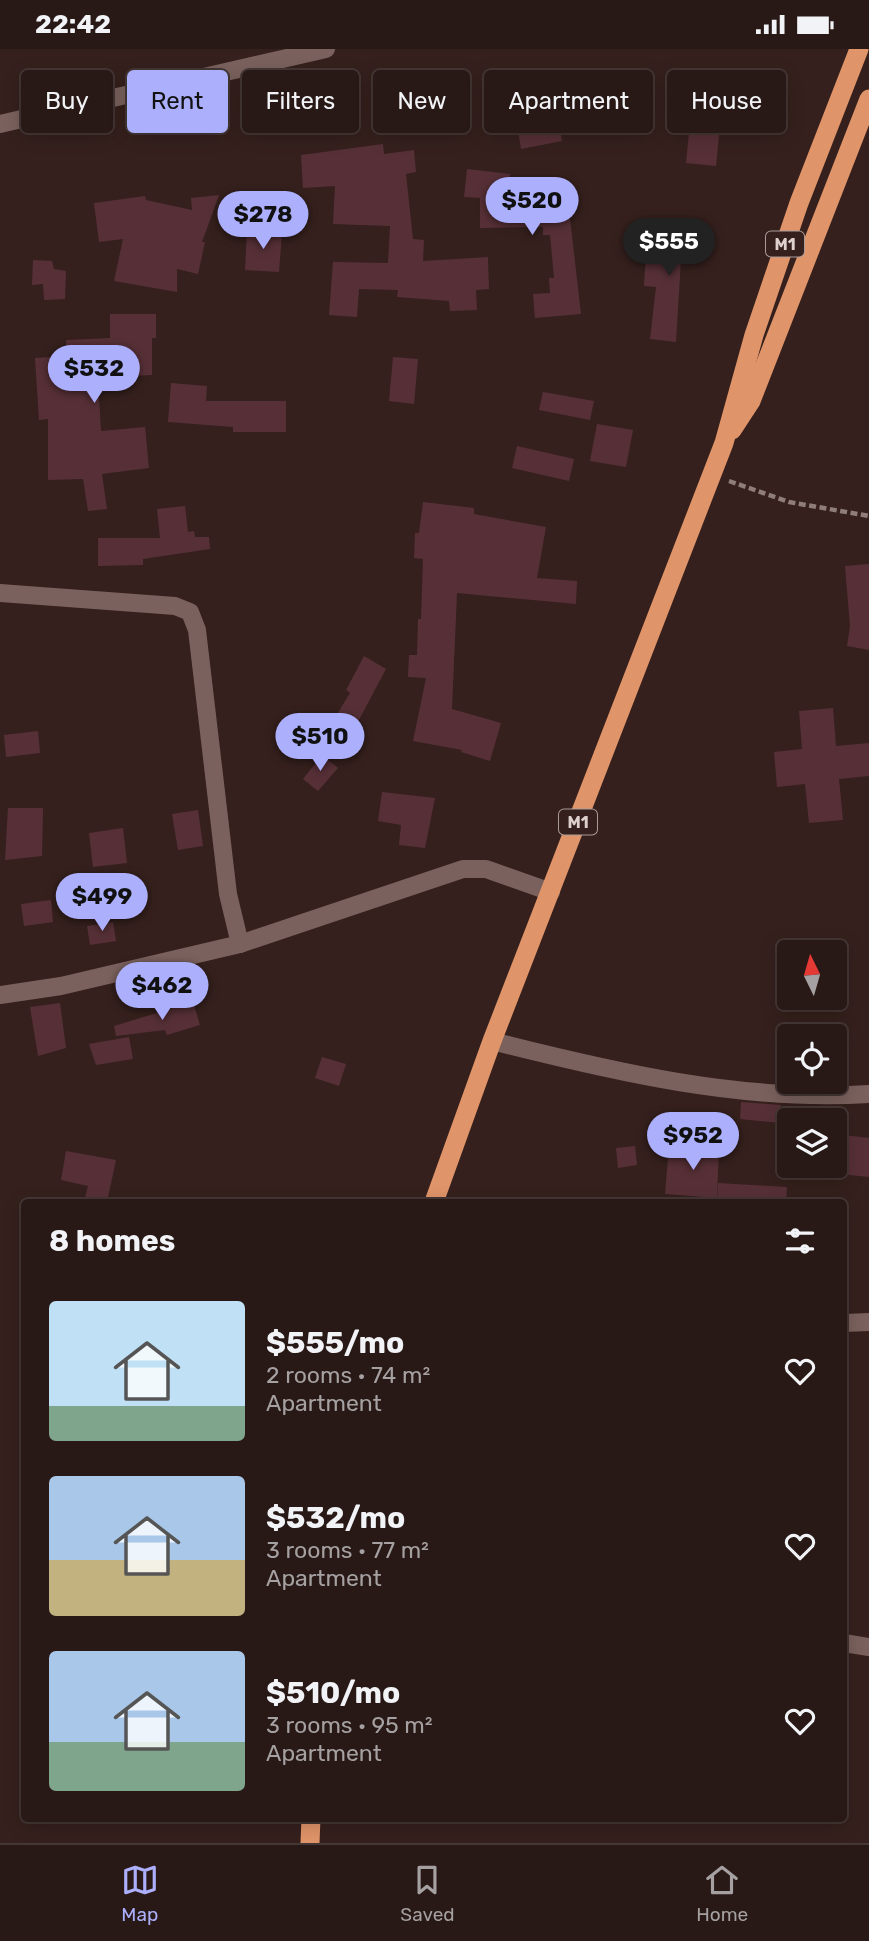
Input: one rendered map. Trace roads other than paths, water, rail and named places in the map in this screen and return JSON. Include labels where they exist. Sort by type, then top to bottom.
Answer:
[{"type":"highway","name":"M1","points":[[435,1199],[492,1041],[724,443],[754,335],[799,203],[859,49]]},
{"type":"highway","name":"M1","points":[[724,443],[751,401],[869,99]]},
{"type":"highway","points":[[310,1843],[311,1822]]},
{"type":"street","points":[[0,124],[326,49]]},
{"type":"street","points":[[0,593],[175,606],[190,612],[197,630],[228,894],[240,944]]},
{"type":"street","points":[[0,995],[61,986],[240,944],[463,869],[486,869],[551,892]]},
{"type":"street","points":[[492,1041],[640,1075],[783,1094],[869,1094]]},
{"type":"street","points":[[847,1323],[869,1322]]},
{"type":"street","points":[[847,1643],[869,1647]]}]
